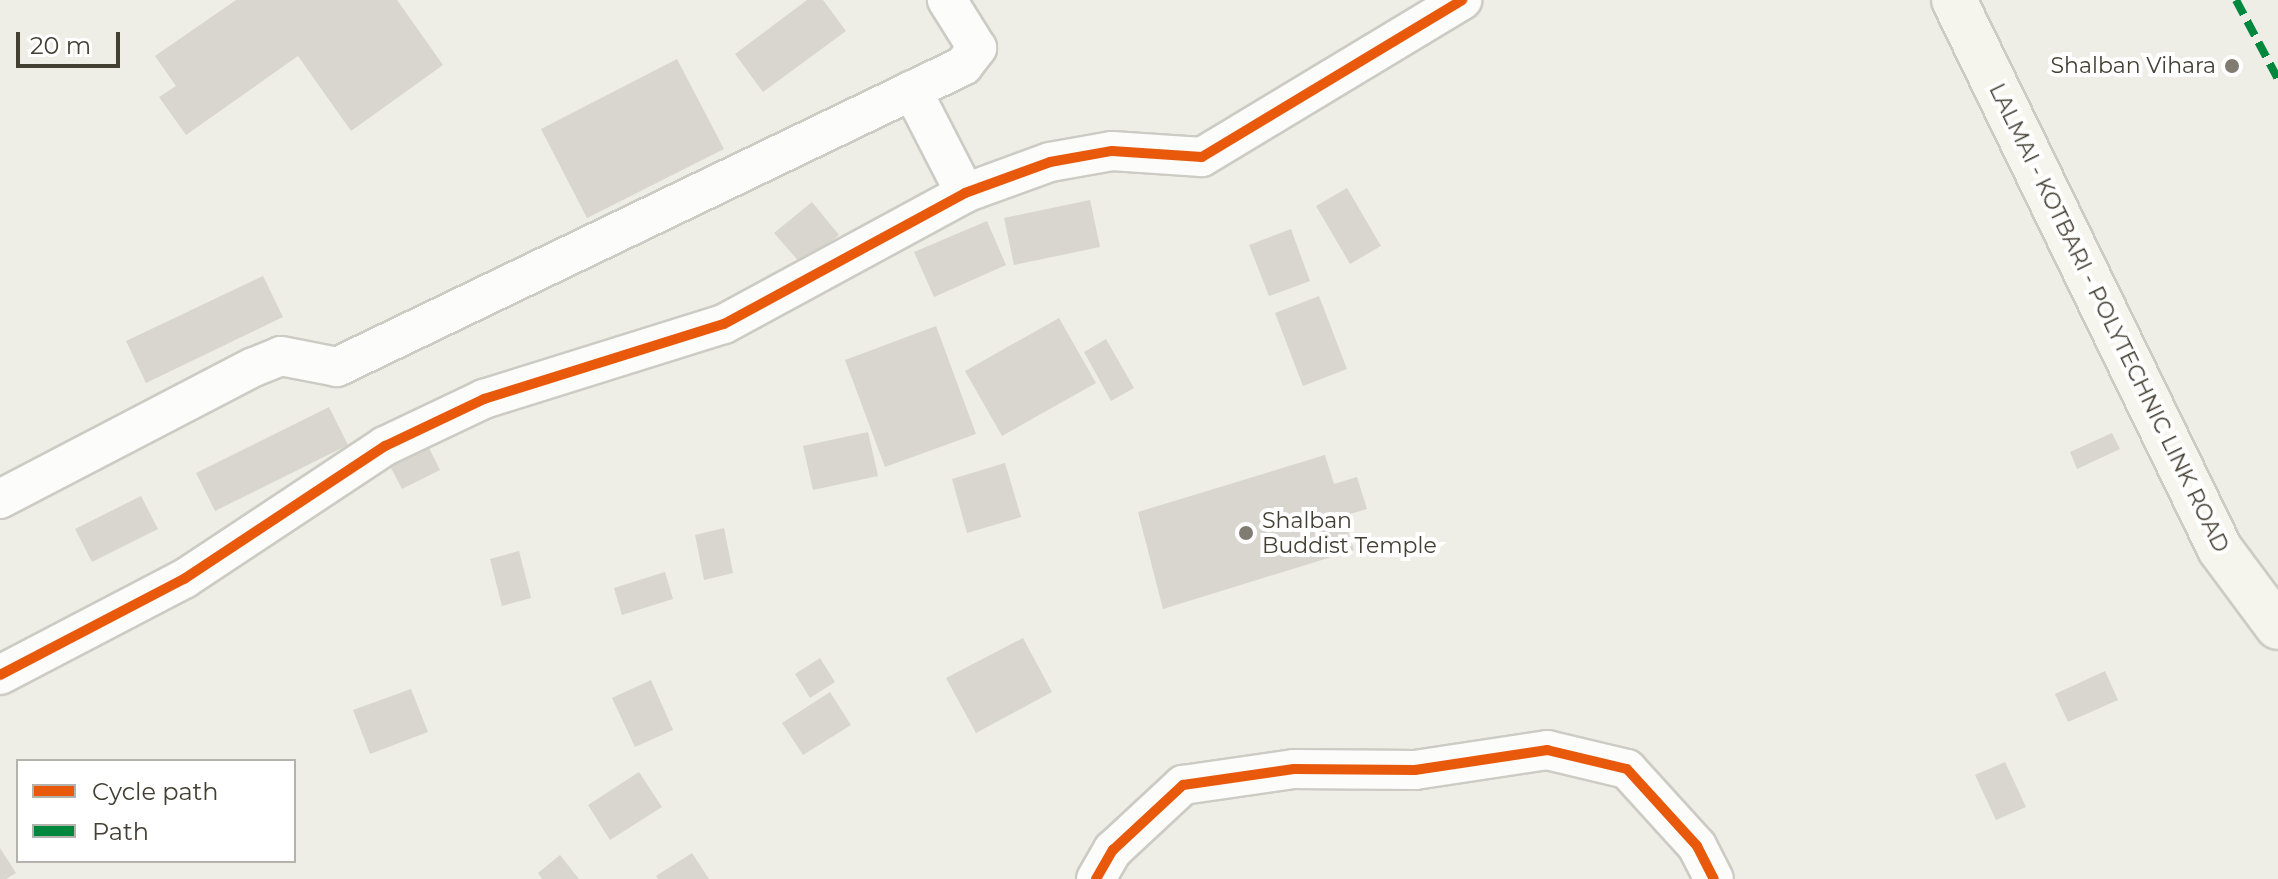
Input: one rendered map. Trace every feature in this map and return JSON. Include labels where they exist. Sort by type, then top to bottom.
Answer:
[{"type":"main road","name":"LALMAI - KOTBARI - POLYTECHNIC LINK ROAD","points":[[1954,0],[2220,549],[2278,627]]},
{"type":"street","points":[[0,499],[254,367],[281,356],[337,367],[974,58],[977,48],[947,0]]},
{"type":"street","points":[[0,675],[184,579],[385,446],[484,399],[724,324],[903,231],[965,193],[1050,162],[1112,151],[1202,157],[1462,0]]},
{"type":"street","points":[[912,90],[965,193]]},
{"type":"street","points":[[1096,879],[1113,850],[1183,785],[1294,769],[1415,770],[1547,750],[1627,769],[1697,846],[1714,879]]},
{"type":"building","points":[[236,0],[397,0],[443,65],[351,131],[298,56],[186,135],[159,97],[176,86],[155,56]]},
{"type":"building","points":[[807,0],[823,0],[846,31],[763,92],[735,54]]},
{"type":"building","points":[[677,59],[724,149],[587,218],[541,129]]},
{"type":"building","points":[[1347,188],[1381,246],[1350,264],[1316,206]]},
{"type":"building","points":[[1090,200],[1100,247],[1014,265],[1004,218]]},
{"type":"building","points":[[812,202],[839,235],[802,265],[774,233]]},
{"type":"building","points":[[987,221],[1006,265],[934,297],[914,252]]},
{"type":"building","points":[[1291,229],[1310,281],[1269,296],[1249,245]]},
{"type":"building","points":[[263,276],[283,317],[146,383],[126,341]]},
{"type":"building","points":[[1319,296],[1347,369],[1303,386],[1275,313]]},
{"type":"building","points":[[1059,318],[1096,383],[1002,436],[965,371]]},
{"type":"building","points":[[936,326],[976,434],[885,467],[845,360]]},
{"type":"building","points":[[1106,339],[1134,388],[1111,401],[1084,352]]},
{"type":"building","points":[[329,407],[348,445],[215,511],[196,473]]},
{"type":"building","points":[[868,432],[878,476],[813,490],[803,446]]},
{"type":"building","points":[[2112,433],[2120,449],[2077,469],[2070,452]]},
{"type":"building","points":[[424,438],[440,470],[402,489],[386,458]]},
{"type":"building","name":"Shalban Buddist Temple","points":[[1325,455],[1334,484],[1357,477],[1367,509],[1343,516],[1354,550],[1163,609],[1138,512]]},
{"type":"building","points":[[1005,463],[1021,517],[967,533],[952,479]]},
{"type":"building","points":[[141,496],[158,529],[92,562],[75,529]]},
{"type":"building","points":[[724,528],[733,573],[704,580],[695,535]]},
{"type":"building","points":[[519,551],[531,598],[502,606],[490,559]]},
{"type":"building","points":[[665,572],[673,599],[622,615],[614,588]]},
{"type":"building","points":[[1023,638],[1052,692],[976,733],[946,678]]},
{"type":"building","points":[[820,658],[835,682],[810,698],[795,674]]},
{"type":"building","points":[[2105,671],[2118,700],[2068,722],[2055,694]]},
{"type":"building","points":[[651,680],[673,730],[635,747],[612,698]]},
{"type":"building","points":[[411,689],[428,732],[370,754],[353,710]]},
{"type":"building","points":[[830,692],[851,725],[803,755],[782,723]]},
{"type":"building","points":[[2005,762],[2026,807],[1996,820],[1975,775]]},
{"type":"building","points":[[639,772],[662,807],[610,840],[588,805]]},
{"type":"building","points":[[0,848],[16,873],[6,879],[0,879]]},
{"type":"building","points":[[692,853],[709,879],[658,879],[656,876]]},
{"type":"building","points":[[560,855],[579,879],[542,879],[538,873]]},
{"type":"marked path","points":[[2236,0],[2278,79]]},
{"type":"cycle path","points":[[0,675],[184,579],[385,446],[484,399],[724,324],[965,193],[1050,162],[1112,151],[1202,157],[1462,0]]},
{"type":"cycle path","points":[[1096,879],[1113,850],[1183,785],[1294,769],[1415,770],[1547,750],[1627,769],[1697,846],[1714,879]]},
{"type":"place","name":"Shalban Vihara","points":[[2232,66]]},
{"type":"place","name":"Shalban Buddist Temple","points":[[1246,533]]}]
